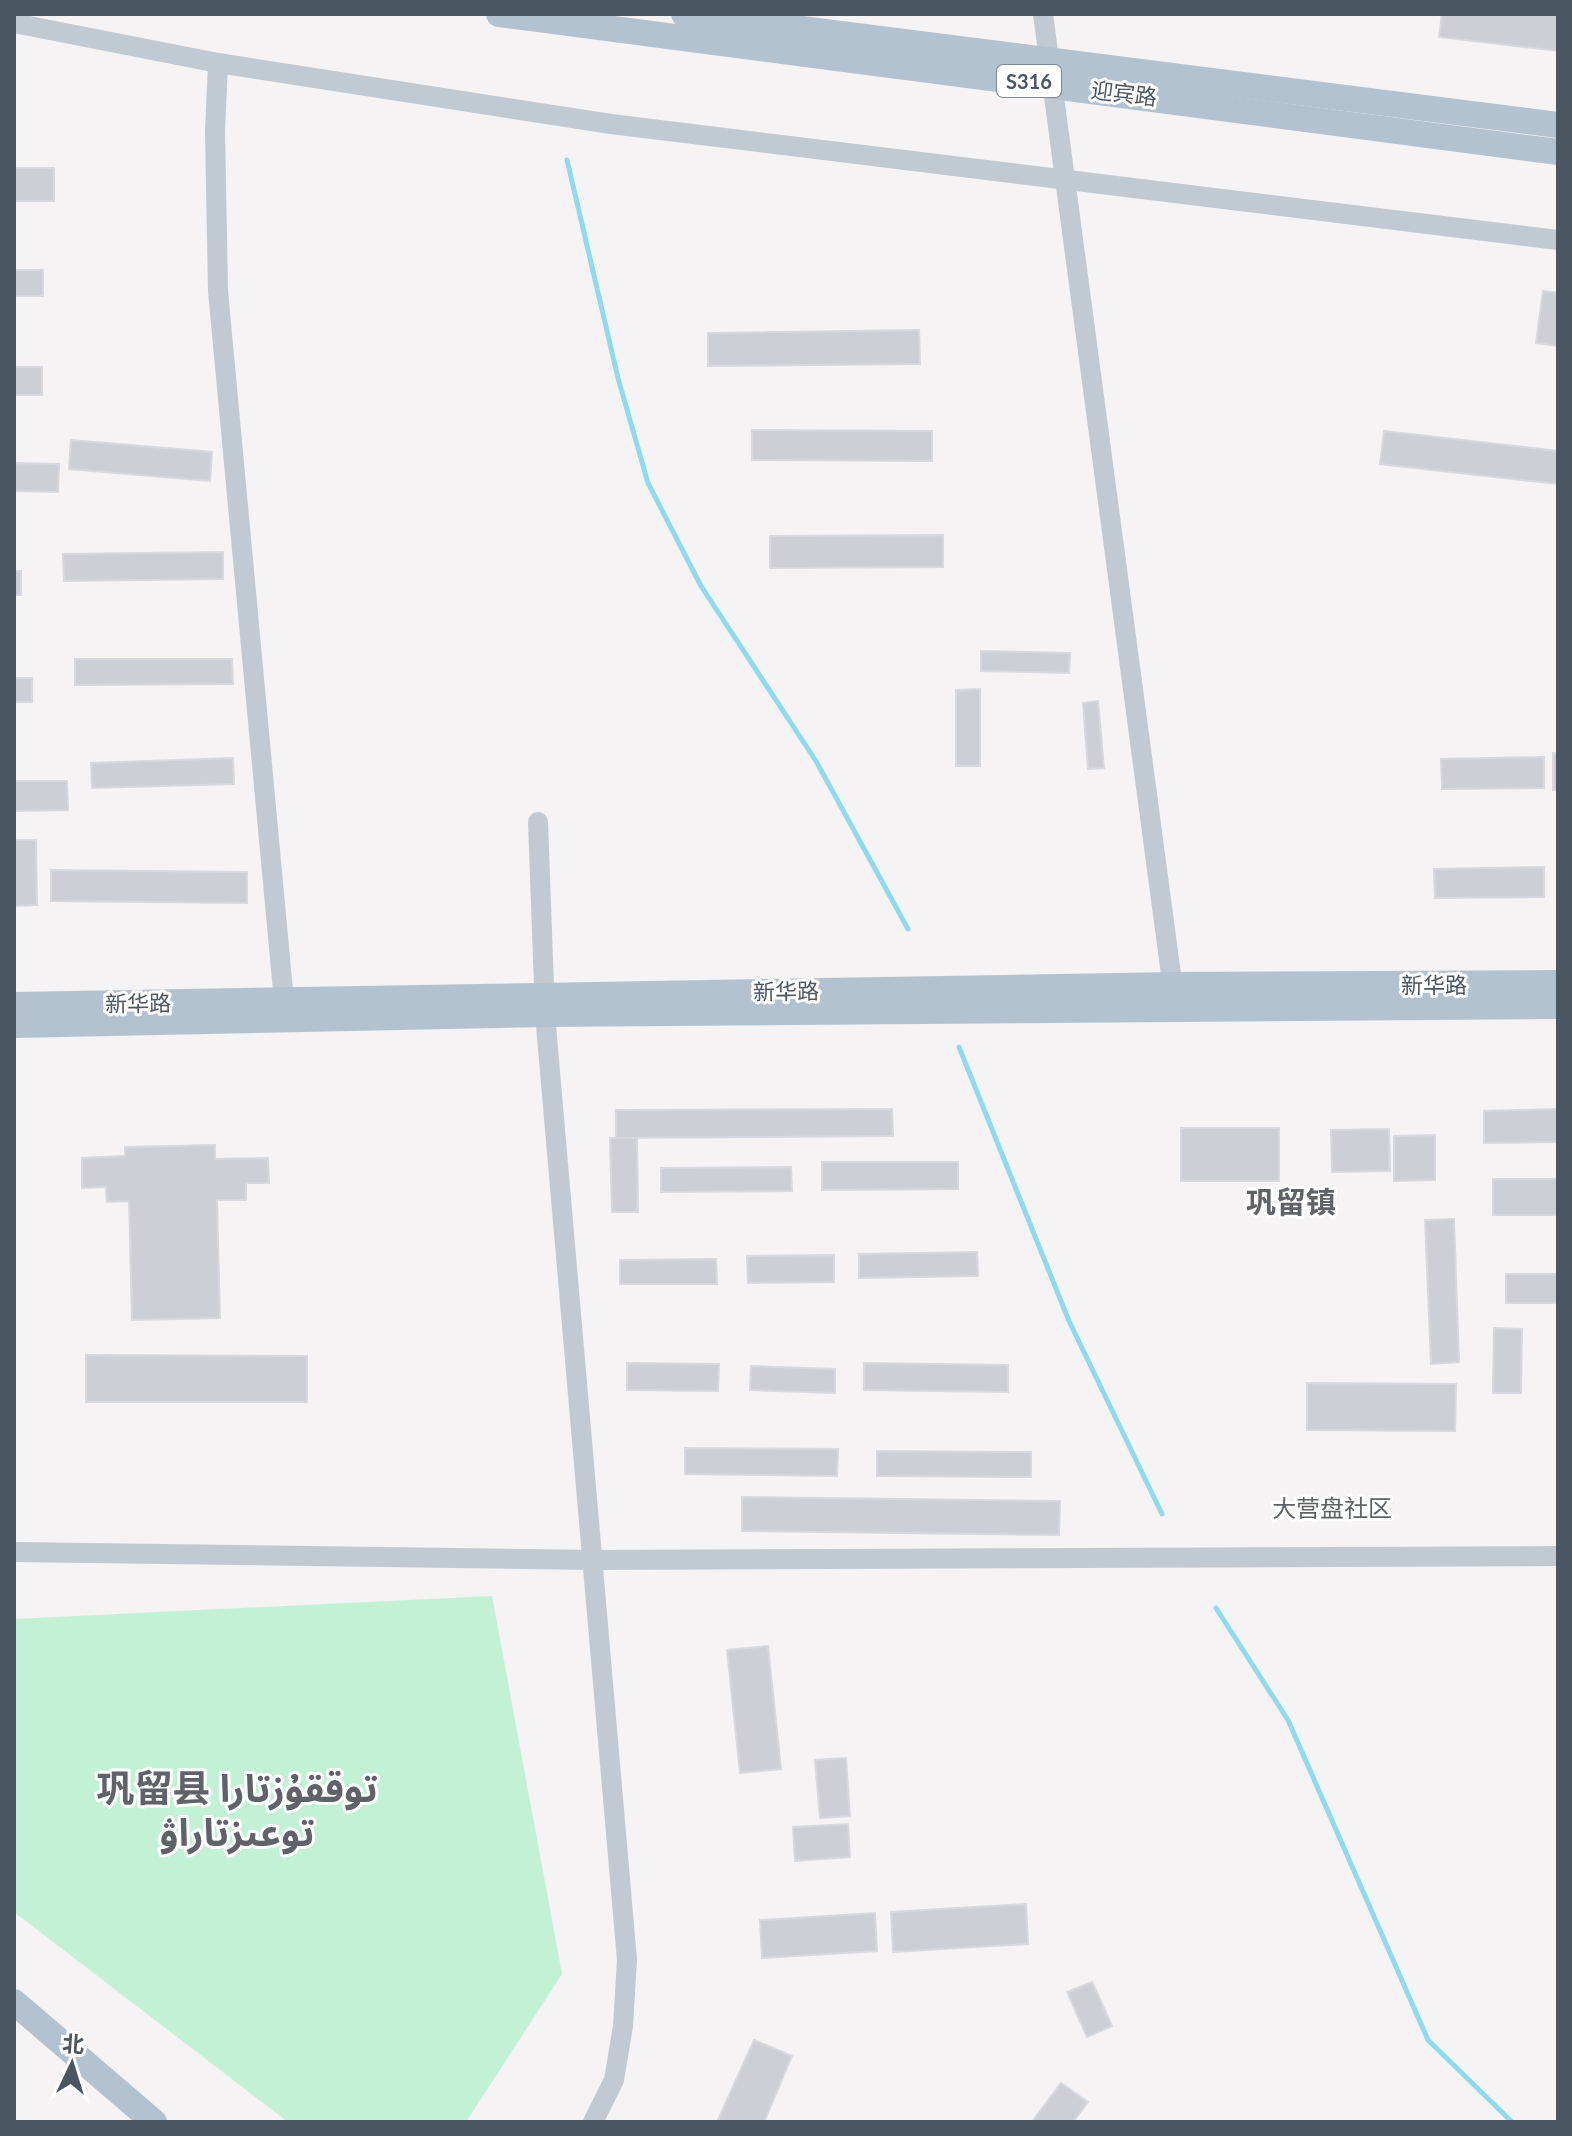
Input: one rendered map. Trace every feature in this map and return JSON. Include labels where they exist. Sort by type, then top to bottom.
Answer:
[{"type":"main road","name":"迎宾路","points":[[499,14],[1558,125]]},
{"type":"main road","name":"迎宾路","points":[[684,14],[770,20],[1051,72],[1558,152]]},
{"type":"main road","name":"新华路","points":[[14,1005],[284,1009],[1174,996],[1558,983]]},
{"type":"main road","name":"新华路","points":[[1174,996],[1558,1006]]},
{"type":"main road","name":"新华路","points":[[14,1025],[284,1009]]},
{"type":"main road","points":[[14,2002],[154,2122]]},
{"type":"street","points":[[1043,14],[1174,996]]},
{"type":"street","points":[[14,23],[218,63],[611,124],[1065,177],[1558,240]]},
{"type":"street","points":[[218,63],[215,131],[218,291],[284,1009]]},
{"type":"street","points":[[538,822],[545,1004],[627,1960],[623,2026],[614,2080],[593,2122]]},
{"type":"street","points":[[14,1552],[592,1560],[1558,1556]]},
{"type":"green space","points":[[492,1596],[562,1974],[466,2122],[288,2122],[14,1912],[14,1619]]},
{"type":"building","points":[[1442,14],[1558,14],[1558,51],[1439,37]]},
{"type":"building","points":[[14,168],[54,168],[54,201],[14,201]]},
{"type":"building","points":[[14,270],[43,270],[43,296],[14,296]]},
{"type":"building","points":[[1543,291],[1558,293],[1558,346],[1536,343]]},
{"type":"building","points":[[919,330],[920,364],[708,366],[708,333]]},
{"type":"building","points":[[14,367],[42,367],[42,395],[14,395]]},
{"type":"building","points":[[752,430],[932,431],[932,461],[752,460]]},
{"type":"building","points":[[1384,431],[1558,451],[1558,484],[1380,464]]},
{"type":"building","points":[[71,440],[212,452],[210,481],[69,469]]},
{"type":"building","points":[[14,463],[59,464],[58,492],[14,491]]},
{"type":"building","points":[[943,535],[943,567],[770,568],[770,536]]},
{"type":"building","points":[[223,552],[223,579],[64,581],[63,554]]},
{"type":"building","points":[[14,571],[21,571],[21,595],[14,595]]},
{"type":"building","points":[[981,651],[1070,653],[1069,673],[981,671]]},
{"type":"building","points":[[75,659],[232,659],[233,684],[75,685]]},
{"type":"building","points":[[14,678],[32,678],[32,702],[14,702]]},
{"type":"building","points":[[980,689],[980,766],[956,766],[956,690]]},
{"type":"building","points":[[1098,701],[1104,768],[1088,769],[1083,703]]},
{"type":"building","points":[[1553,753],[1558,753],[1558,790],[1553,790]]},
{"type":"building","points":[[1544,757],[1544,788],[1442,789],[1441,759]]},
{"type":"building","points":[[233,758],[234,784],[92,788],[91,763]]},
{"type":"building","points":[[14,781],[67,781],[68,810],[14,811]]},
{"type":"building","points":[[14,840],[36,840],[37,905],[14,906]]},
{"type":"building","points":[[1544,867],[1544,897],[1435,898],[1434,869]]},
{"type":"building","points":[[51,870],[247,872],[247,903],[51,901]]},
{"type":"building","points":[[892,1109],[893,1136],[616,1138],[616,1110]]},
{"type":"building","points":[[1558,1109],[1558,1142],[1484,1143],[1484,1111]]},
{"type":"building","points":[[1181,1128],[1279,1128],[1279,1181],[1181,1181]]},
{"type":"building","points":[[1389,1129],[1390,1171],[1332,1172],[1331,1130]]},
{"type":"building","points":[[1435,1135],[1435,1180],[1394,1181],[1394,1136]]},
{"type":"building","points":[[610,1138],[637,1138],[638,1212],[612,1212]]},
{"type":"building","points":[[215,1145],[215,1159],[268,1158],[269,1183],[246,1183],[246,1200],[217,1200],[220,1318],[132,1320],[129,1201],[107,1202],[106,1187],[82,1188],[82,1158],[125,1156],[125,1147]]},
{"type":"building","points":[[822,1162],[958,1162],[958,1189],[822,1190]]},
{"type":"building","points":[[791,1167],[792,1191],[661,1192],[661,1168]]},
{"type":"building","points":[[1493,1179],[1558,1179],[1558,1215],[1493,1215]]},
{"type":"building","points":[[1454,1219],[1459,1362],[1431,1364],[1425,1220]]},
{"type":"building","points":[[977,1252],[978,1276],[859,1278],[859,1254]]},
{"type":"building","points":[[834,1255],[834,1282],[748,1283],[747,1256]]},
{"type":"building","points":[[716,1259],[717,1284],[620,1284],[620,1260]]},
{"type":"building","points":[[1506,1274],[1558,1274],[1558,1303],[1506,1303]]},
{"type":"building","points":[[1494,1328],[1522,1329],[1521,1393],[1493,1393]]},
{"type":"building","points":[[86,1355],[307,1356],[307,1402],[86,1402]]},
{"type":"building","points":[[627,1363],[719,1364],[718,1391],[627,1390]]},
{"type":"building","points":[[864,1363],[1008,1365],[1008,1392],[864,1390]]},
{"type":"building","points":[[751,1366],[835,1369],[835,1393],[750,1390]]},
{"type":"building","points":[[1307,1383],[1456,1384],[1455,1431],[1307,1430]]},
{"type":"building","points":[[685,1448],[838,1449],[837,1476],[685,1474]]},
{"type":"building","points":[[877,1451],[1031,1452],[1031,1477],[877,1476]]},
{"type":"building","points":[[742,1497],[1060,1501],[1059,1535],[742,1531]]},
{"type":"building","points":[[768,1646],[781,1769],[740,1773],[727,1650]]},
{"type":"building","points":[[846,1758],[850,1816],[820,1818],[815,1760]]},
{"type":"building","points":[[848,1824],[850,1857],[795,1861],[793,1827]]},
{"type":"building","points":[[1026,1904],[1028,1944],[893,1952],[891,1912]]},
{"type":"building","points":[[875,1913],[877,1951],[762,1958],[760,1920]]},
{"type":"building","points":[[1092,1982],[1112,2026],[1087,2037],[1067,1992]]},
{"type":"building","points":[[754,2040],[792,2056],[764,2122],[717,2122]]},
{"type":"building","points":[[1061,2083],[1088,2102],[1073,2122],[1032,2122]]},
{"type":"waterway","points":[[567,160],[618,378],[648,483],[701,586],[816,761],[908,929]]},
{"type":"waterway","points":[[959,1047],[1069,1321],[1162,1514]]},
{"type":"waterway","points":[[1216,1608],[1288,1720],[1428,2040],[1512,2122]]},
{"type":"district","name":"巩留镇","points":[[1291,1201]]},
{"type":"district","name":"大营盘社区","points":[[1332,1507]]},
{"type":"district","name":"巩留县 توققۇزتارا توعىزتاراۋ","points":[[237,1809]]}]
